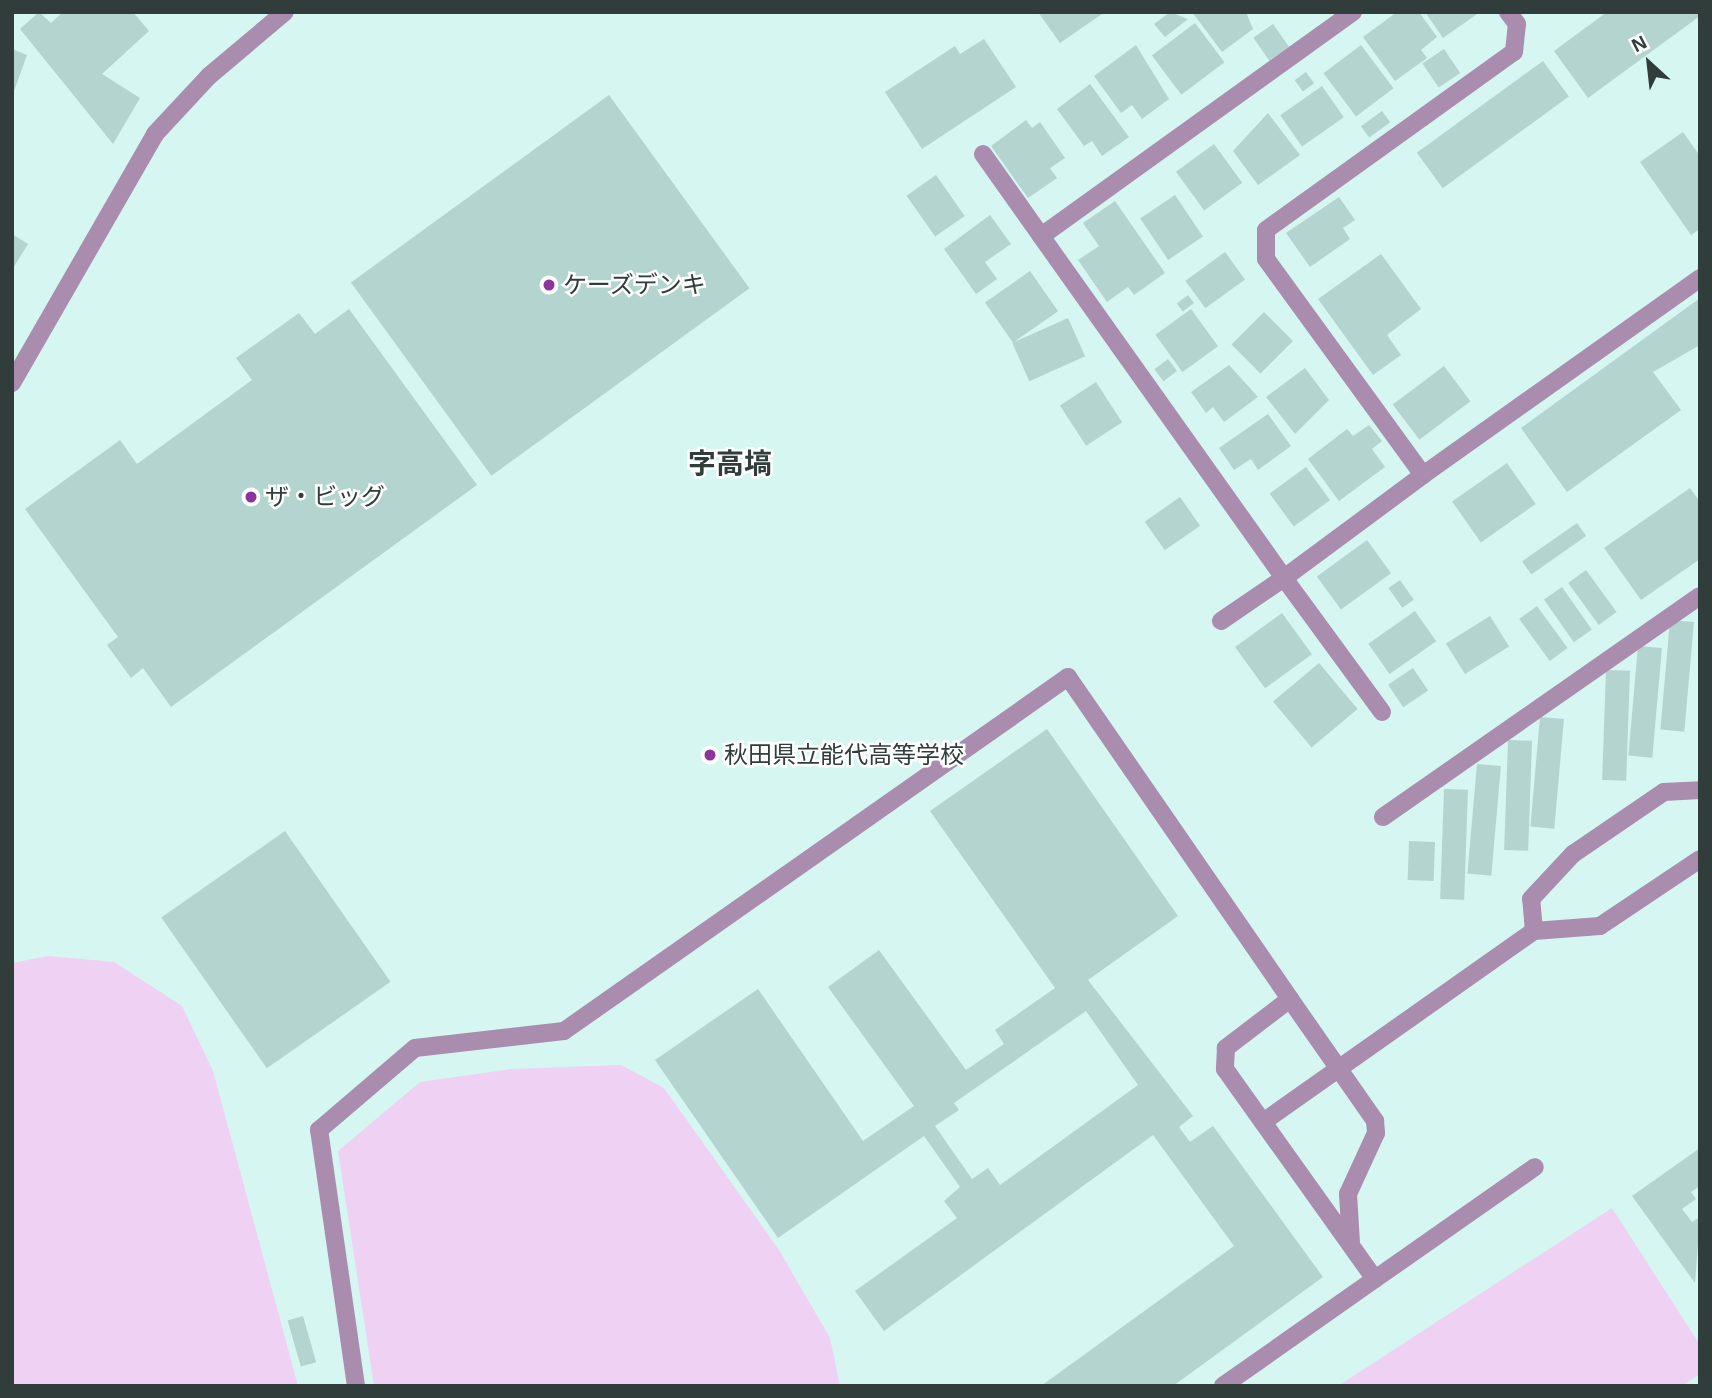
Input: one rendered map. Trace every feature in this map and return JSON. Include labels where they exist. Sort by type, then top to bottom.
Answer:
[{"type":"street","points":[[12,383],[155,134],[209,76],[285,12]]},
{"type":"street","points":[[1041,236],[1353,12]]},
{"type":"street","points":[[1423,475],[1266,259],[1266,230],[1514,52],[1517,24],[1508,12]]},
{"type":"street","points":[[983,154],[1382,712]]},
{"type":"street","points":[[1221,621],[1700,278]]},
{"type":"street","points":[[1383,817],[1700,596]]},
{"type":"street","points":[[356,1386],[319,1130],[415,1048],[564,1031],[1068,677],[1338,1069],[1376,1133],[1348,1194],[1351,1245]]},
{"type":"street","points":[[1534,931],[1531,899],[1573,854],[1664,792],[1700,790]]},
{"type":"street","points":[[1263,1122],[1534,931],[1600,926],[1700,859]]},
{"type":"street","points":[[1290,999],[1226,1048],[1226,1069],[1375,1279]]},
{"type":"street","points":[[1223,1386],[1535,1167]]},
{"type":"shaded area","points":[[48,956],[114,962],[182,1006],[213,1071],[298,1386],[12,1386],[12,963]]},
{"type":"shaded area","points":[[621,1065],[664,1088],[779,1250],[830,1338],[840,1386],[374,1386],[338,1151],[420,1082],[511,1069]]},
{"type":"shaded area","points":[[1612,1208],[1700,1345],[1700,1374],[1682,1386],[1338,1386]]},
{"type":"building","points":[[39,12],[51,23],[63,12],[133,12],[149,31],[102,74],[140,98],[113,144],[20,29]]},
{"type":"building","points":[[1038,12],[1105,12],[1060,43]]},
{"type":"building","points":[[1170,12],[1188,19],[1165,37],[1154,24]]},
{"type":"building","points":[[1192,12],[1246,12],[1253,29],[1222,52]]},
{"type":"building","points":[[1397,12],[1419,12],[1437,37],[1421,50],[1427,58],[1395,81],[1363,37]]},
{"type":"building","points":[[1425,12],[1480,12],[1443,38]]},
{"type":"building","points":[[1607,12],[1700,12],[1700,16],[1588,98],[1554,51]]},
{"type":"building","points":[[1195,23],[1224,62],[1181,95],[1152,55]]},
{"type":"building","points":[[1273,24],[1289,47],[1269,61],[1253,38]]},
{"type":"building","points":[[984,39],[1016,87],[922,149],[885,92],[955,46],[960,54]]},
{"type":"building","points":[[1136,45],[1169,99],[1142,119],[1132,105],[1121,113],[1094,76]]},
{"type":"building","points":[[1361,45],[1393,88],[1356,116],[1323,73]]},
{"type":"building","points":[[12,49],[27,55],[13,94],[12,94]]},
{"type":"building","points":[[1444,49],[1460,73],[1439,88],[1422,64]]},
{"type":"building","points":[[1543,61],[1569,97],[1443,188],[1417,153]]},
{"type":"building","points":[[1306,72],[1314,83],[1303,92],[1295,80]]},
{"type":"building","points":[[1090,84],[1129,137],[1102,156],[1092,141],[1084,146],[1057,109]]},
{"type":"building","points":[[1322,86],[1344,117],[1302,146],[1280,115]]},
{"type":"building","name":"ケーズデンキ","points":[[609,95],[749,288],[491,476],[351,283]]},
{"type":"building","points":[[1382,111],[1390,122],[1369,138],[1361,126]]},
{"type":"building","points":[[1268,113],[1300,155],[1258,185],[1233,151]]},
{"type":"building","points":[[1026,120],[1032,128],[1040,122],[1065,158],[1050,168],[1057,178],[1028,198],[991,146]]},
{"type":"building","points":[[1683,132],[1700,156],[1700,229],[1691,235],[1640,162]]},
{"type":"building","points":[[1214,144],[1242,183],[1204,210],[1176,172]]},
{"type":"building","points":[[936,175],[965,216],[935,237],[907,196]]},
{"type":"building","points":[[1175,195],[1203,236],[1168,260],[1140,218]]},
{"type":"building","points":[[1339,197],[1355,220],[1343,228],[1350,239],[1310,267],[1286,233]]},
{"type":"building","points":[[1115,201],[1165,273],[1134,295],[1128,287],[1107,302],[1078,260],[1099,246],[1083,223]]},
{"type":"building","points":[[990,215],[1011,244],[985,262],[997,279],[976,294],[944,249]]},
{"type":"building","points":[[12,234],[28,244],[12,270]]},
{"type":"building","points":[[1225,252],[1245,280],[1205,308],[1185,281]]},
{"type":"building","points":[[1381,254],[1421,309],[1387,335],[1401,355],[1373,375],[1318,299]]},
{"type":"building","points":[[1030,271],[1058,311],[1013,343],[985,303]]},
{"type":"building","points":[[1188,295],[1194,303],[1183,311],[1177,303]]},
{"type":"building","points":[[1700,298],[1700,345],[1653,372],[1681,410],[1567,492],[1521,428]]},
{"type":"building","name":"ザ・ビッグ","points":[[349,309],[477,485],[171,707],[143,668],[131,678],[107,645],[118,637],[25,509],[120,440],[137,464],[252,380],[236,358],[299,313],[315,334]]},
{"type":"building","points":[[1191,309],[1218,346],[1182,372],[1155,335]]},
{"type":"building","points":[[1264,312],[1293,341],[1260,374],[1231,345]]},
{"type":"building","points":[[1068,318],[1085,356],[1029,381],[1012,343]]},
{"type":"building","points":[[1168,359],[1177,371],[1163,381],[1154,369]]},
{"type":"building","points":[[1229,365],[1258,397],[1224,422],[1213,407],[1206,413],[1191,392]]},
{"type":"building","points":[[1444,366],[1470,401],[1419,440],[1393,405]]},
{"type":"building","points":[[1305,368],[1329,400],[1295,434],[1266,397]]},
{"type":"building","points":[[1096,382],[1122,422],[1086,446],[1060,405]]},
{"type":"building","points":[[1268,414],[1291,446],[1258,470],[1251,459],[1234,470],[1219,448]]},
{"type":"building","points":[[1369,425],[1382,441],[1372,449],[1385,467],[1339,501],[1308,459],[1347,429],[1353,436]]},
{"type":"building","points":[[1507,463],[1536,504],[1481,542],[1452,501]]},
{"type":"building","points":[[1306,467],[1330,500],[1294,527],[1270,493]]},
{"type":"building","points":[[1690,488],[1700,502],[1700,559],[1641,600],[1604,548]]},
{"type":"building","points":[[1180,497],[1200,526],[1165,550],[1145,522]]},
{"type":"building","points":[[1577,523],[1586,536],[1531,575],[1522,561]]},
{"type":"building","points":[[1367,540],[1391,573],[1341,610],[1317,576]]},
{"type":"building","points":[[1586,570],[1617,612],[1599,625],[1568,583]]},
{"type":"building","points":[[1400,580],[1414,600],[1402,608],[1389,588]]},
{"type":"building","points":[[1562,587],[1592,630],[1574,642],[1544,600]]},
{"type":"building","points":[[1537,606],[1568,648],[1550,661],[1519,619]]},
{"type":"building","points":[[1415,611],[1436,641],[1390,674],[1368,644]]},
{"type":"building","points":[[1282,613],[1312,654],[1265,688],[1235,647]]},
{"type":"building","points":[[1490,616],[1509,647],[1465,674],[1446,644]]},
{"type":"building","points":[[1670,620],[1694,622],[1684,732],[1660,730]]},
{"type":"building","points":[[1638,646],[1662,648],[1652,758],[1628,756]]},
{"type":"building","points":[[1319,663],[1358,709],[1312,748],[1273,702]]},
{"type":"building","points":[[1413,668],[1428,690],[1403,707],[1388,685]]},
{"type":"building","points":[[1606,670],[1630,671],[1626,781],[1602,780]]},
{"type":"building","points":[[1540,717],[1564,719],[1554,829],[1530,827]]},
{"type":"building","points":[[1047,729],[1178,916],[1088,980],[1193,1116],[1179,1127],[1190,1142],[1213,1126],[1323,1277],[1173,1386],[1041,1386],[1234,1246],[1153,1135],[884,1331],[855,1291],[957,1218],[944,1201],[960,1187],[924,1136],[778,1238],[655,1060],[758,989],[863,1141],[914,1106],[828,987],[879,950],[966,1070],[1004,1044],[995,1030],[1055,988],[930,811]],"holes":[[[1086,1011],[1138,1085],[1000,1185],[988,1168],[972,1179],[935,1126],[959,1110],[954,1103]]]},
{"type":"building","points":[[1508,740],[1532,741],[1528,851],[1504,850]]},
{"type":"building","points":[[1477,764],[1501,766],[1491,876],[1467,874]]},
{"type":"building","points":[[1444,789],[1468,790],[1464,900],[1440,899]]},
{"type":"building","points":[[285,831],[391,982],[267,1068],[161,918]]},
{"type":"building","points":[[1409,841],[1435,842],[1434,881],[1408,880]]},
{"type":"building","points":[[1700,1148],[1700,1186],[1691,1192],[1696,1199],[1682,1209],[1692,1222],[1700,1217],[1695,1283],[1632,1196]]},
{"type":"building","points":[[303,1316],[316,1362],[301,1367],[288,1320]]},
{"type":"place","name":"ケーズデンキ","points":[[549,285]]},
{"type":"place","name":"ザ・ビッグ","points":[[251,497]]},
{"type":"place","name":"秋田県立能代高等学校","points":[[710,755]]},
{"type":"district","name":"字高塙","points":[[730,464]]}]
